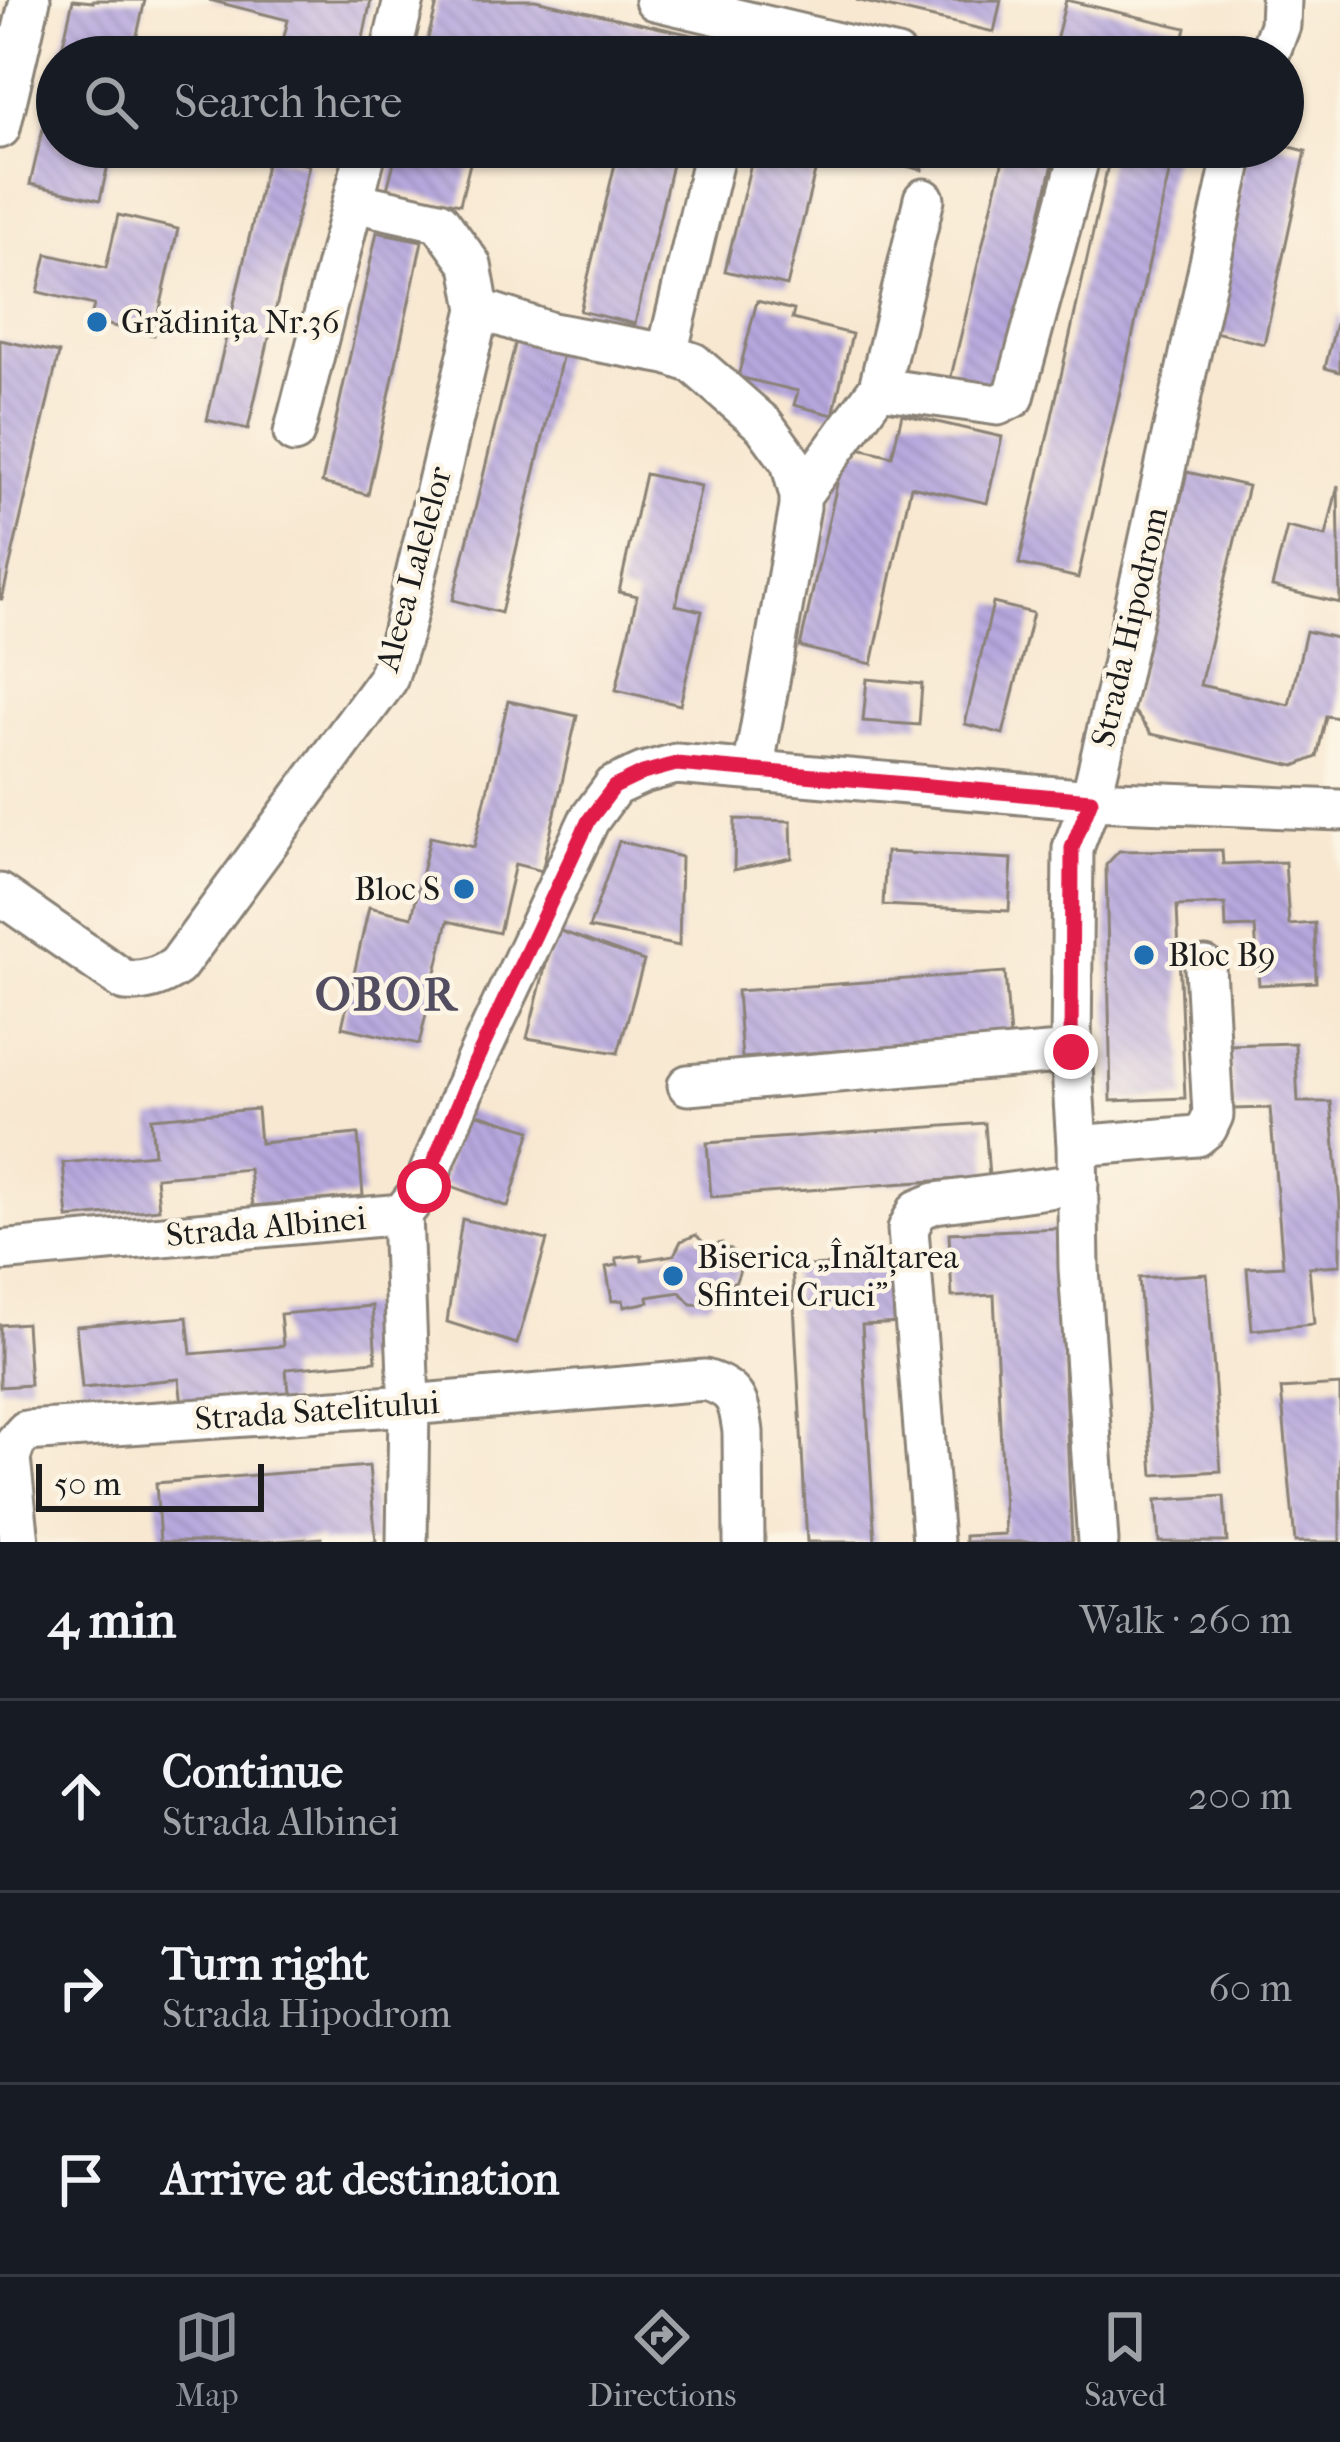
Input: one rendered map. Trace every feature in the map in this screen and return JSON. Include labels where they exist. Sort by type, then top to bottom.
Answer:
[{"type":"street","points":[[0,128],[30,0]]},
{"type":"street","points":[[395,36],[404,0]]},
{"type":"street","points":[[655,0],[795,36]]},
{"type":"street","points":[[1276,36],[1281,0]]},
{"type":"street","points":[[293,433],[362,168]]},
{"type":"street","points":[[667,354],[711,168]]},
{"type":"street","points":[[879,388],[998,405],[1014,397],[1076,168]]},
{"type":"street","name":"Strada Hipodrom","points":[[1098,1542],[1079,1268],[1071,1052],[1072,848],[1091,800],[1230,168]]},
{"type":"street","points":[[800,496],[879,388],[924,199]]},
{"type":"street","points":[[354,202],[439,221],[471,265],[479,309],[552,334],[693,363],[764,424],[791,462],[800,496],[798,523],[753,770]]},
{"type":"street","name":"Aleea Lalelelor","points":[[0,893],[125,980],[144,982],[177,966],[387,680],[479,309]]},
{"type":"street","name":"Strada Albinei","points":[[0,1251],[402,1214],[424,1186],[474,1065],[589,820],[614,787],[643,773],[676,764],[1091,800],[1340,810]]},
{"type":"street","points":[[933,1542],[908,1229],[918,1210],[935,1203],[1197,1136],[1207,1128],[1213,1114],[1205,967]]},
{"type":"street","points":[[688,1085],[1071,1052]]},
{"type":"street","points":[[402,1214],[409,1405],[407,1542]]},
{"type":"street","name":"Strada Satelitului","points":[[19,1542],[10,1458],[15,1442],[26,1431],[705,1380],[724,1386],[735,1397],[743,1432],[744,1542]]},
{"type":"building","points":[[73,0],[145,0],[137,36],[65,36]]},
{"type":"building","points":[[209,0],[371,0],[363,36],[284,36],[288,20]]},
{"type":"building","points":[[438,0],[535,0],[697,36],[429,36]]},
{"type":"building","points":[[856,0],[1001,0],[994,32]]},
{"type":"building","points":[[1066,0],[1186,28],[1184,36],[1057,36]]},
{"type":"building","points":[[36,158],[36,168],[107,168],[100,200],[30,184]]},
{"type":"building","points":[[265,168],[308,168],[248,429],[207,420]]},
{"type":"building","points":[[392,168],[469,168],[460,204],[387,189]]},
{"type":"building","points":[[614,168],[671,168],[635,324],[580,311]]},
{"type":"building","points":[[750,168],[816,168],[787,286],[725,271]]},
{"type":"building","points":[[1001,168],[1052,168],[998,393],[950,381]]},
{"type":"building","points":[[1107,168],[1170,168],[1078,578],[1019,564]]},
{"type":"building","points":[[1245,168],[1302,168],[1264,344],[1210,331]]},
{"type":"building","points":[[118,215],[178,229],[154,335],[90,321],[94,305],[38,292],[47,254],[106,268]]},
{"type":"building","points":[[377,232],[422,241],[368,495],[322,483]]},
{"type":"building","points":[[757,301],[794,310],[792,319],[852,334],[833,415],[794,405],[798,391],[738,377]]},
{"type":"building","points":[[1340,315],[1340,372],[1325,368]]},
{"type":"building","points":[[518,332],[565,345],[501,613],[453,600]]},
{"type":"building","points":[[0,340],[59,353],[2,599],[0,599]]},
{"type":"building","points":[[902,414],[1002,437],[987,503],[911,486],[872,664],[800,647],[846,445],[892,456]]},
{"type":"building","points":[[1187,472],[1248,486],[1200,685],[1289,705],[1306,631],[1340,639],[1339,718],[1326,716],[1317,757],[1295,766],[1151,734],[1131,707]]},
{"type":"building","points":[[645,474],[701,486],[676,605],[702,611],[680,705],[616,690],[637,596],[619,592]]},
{"type":"building","points":[[1338,485],[1340,603],[1272,587],[1287,527],[1326,536]]},
{"type":"building","points":[[993,603],[1033,613],[1003,734],[965,724]]},
{"type":"building","points":[[867,679],[922,684],[919,725],[863,721]]},
{"type":"building","name":"Bloc S","points":[[508,701],[577,716],[542,871],[515,864],[499,933],[448,921],[419,1044],[342,1027],[369,907],[412,917],[430,837],[474,847]]},
{"type":"building","points":[[735,819],[791,821],[792,858],[734,870]]},
{"type":"building","points":[[619,841],[681,857],[679,946],[589,928]]},
{"type":"building","name":"Bloc B9","points":[[1222,850],[1223,864],[1285,862],[1289,925],[1315,923],[1316,982],[1259,985],[1255,927],[1226,928],[1225,904],[1177,906],[1185,1098],[1111,1101],[1106,865],[1119,851]]},
{"type":"building","points":[[886,852],[1012,859],[1009,911],[883,905]]},
{"type":"building","points":[[555,929],[644,961],[618,1053],[527,1038]]},
{"type":"building","points":[[1005,972],[1010,1038],[742,1058],[737,991]]},
{"type":"building","points":[[1295,1043],[1298,1102],[1331,1102],[1340,1265],[1309,1267],[1314,1324],[1252,1330],[1247,1268],[1283,1266],[1270,1108],[1234,1109],[1229,1045]]},
{"type":"building","points":[[458,1108],[531,1130],[508,1207],[443,1183]]},
{"type":"building","points":[[257,1109],[260,1143],[358,1134],[363,1196],[253,1206],[249,1169],[156,1177],[159,1209],[68,1218],[63,1163],[154,1154],[151,1118]]},
{"type":"building","points":[[985,1123],[989,1177],[711,1197],[707,1143]]},
{"type":"building","points":[[462,1219],[547,1240],[517,1344],[447,1322]]},
{"type":"building","points":[[1058,1228],[1072,1542],[965,1542],[965,1536],[1005,1534],[994,1295],[952,1297],[949,1233]]},
{"type":"building","name":"Biserica „Înălțarea Sfintei Cruci\"","points":[[696,1235],[707,1246],[722,1243],[738,1258],[740,1270],[729,1289],[715,1291],[707,1305],[691,1304],[680,1292],[624,1307],[623,1300],[612,1301],[606,1267],[618,1265],[616,1258],[674,1255],[681,1241]]},
{"type":"building","points":[[899,1261],[902,1323],[862,1325],[875,1542],[807,1542],[792,1267]]},
{"type":"building","points":[[1207,1274],[1221,1471],[1153,1475],[1139,1278]]},
{"type":"building","points":[[372,1306],[376,1361],[286,1369],[289,1404],[183,1414],[179,1379],[82,1388],[76,1326],[187,1317],[191,1354],[283,1346],[280,1314]]},
{"type":"building","points":[[26,1323],[30,1385],[0,1387],[0,1325]]},
{"type":"building","points":[[1340,1385],[1340,1542],[1295,1542],[1281,1389]]},
{"type":"building","points":[[369,1466],[376,1542],[321,1542],[321,1538],[160,1542],[156,1483]]},
{"type":"building","points":[[1224,1496],[1227,1542],[1159,1542],[1156,1500]]},
{"type":"place","name":"Grădinița Nr.36","points":[[97,322]]},
{"type":"place","name":"Bloc S","points":[[464,889]]},
{"type":"place","name":"Bloc B9","points":[[1144,955]]},
{"type":"place","name":"Biserica „Înălțarea Sfintei Cruci\"","points":[[673,1276]]},
{"type":"district","name":"OBOR","points":[[387,995]]},
{"type":"route","points":[[424,1186],[474,1065],[589,820],[614,787],[676,764],[1091,800],[1072,848],[1071,1052]]}]
